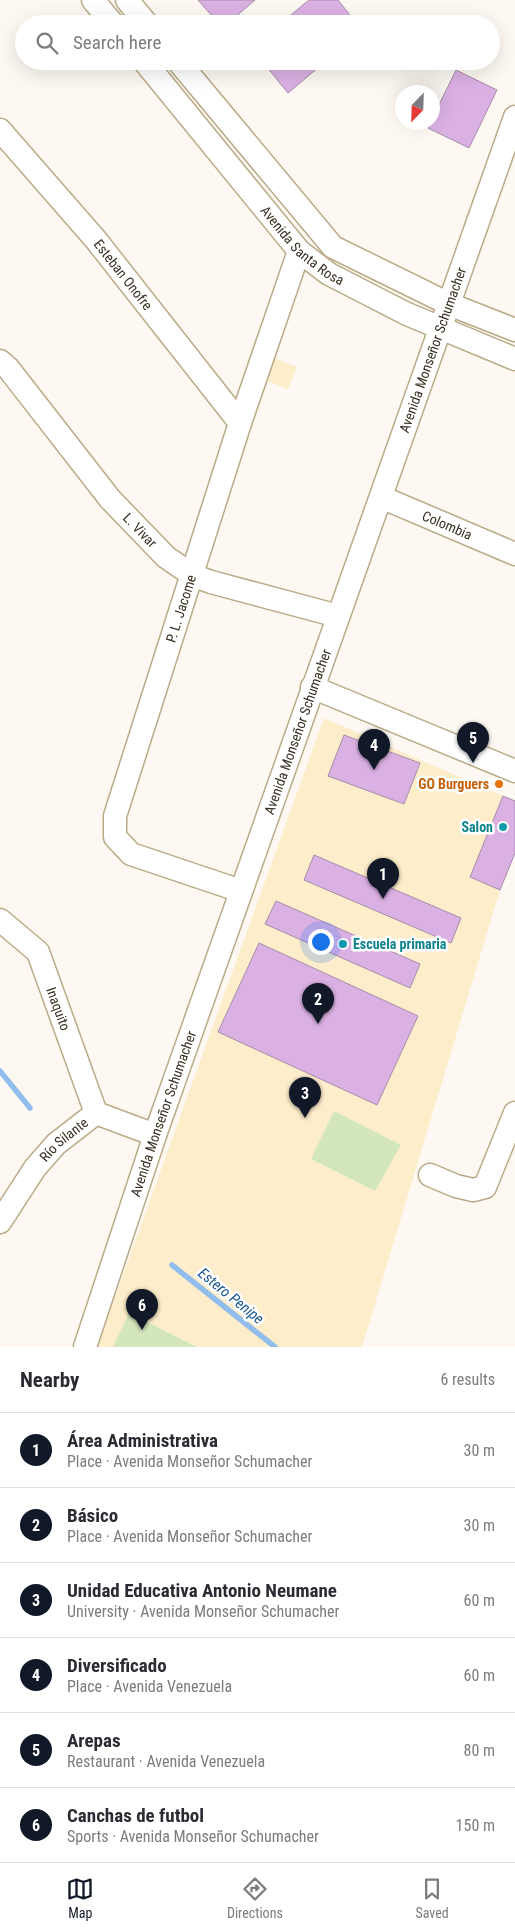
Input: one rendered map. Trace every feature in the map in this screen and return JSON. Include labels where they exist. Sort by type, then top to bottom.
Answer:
[{"type":"street","points":[[93,0],[106,15]]},
{"type":"street","points":[[127,0],[140,15]]},
{"type":"street","name":"Avenida Santa Rosa","points":[[151,70],[298,251],[329,274],[407,314],[515,359]]},
{"type":"street","name":"Avenida Santa Rosa","points":[[186,70],[334,247],[449,304],[515,330]]},
{"type":"street","name":"Avenida Monseñor Schumacher","points":[[85,1347],[155,1134],[515,117]]},
{"type":"street","name":"Esteban Onofre","points":[[0,130],[96,240],[240,423]]},
{"type":"street","name":"P. L. Jacome","points":[[241,890],[131,854],[115,837],[115,816],[240,423],[298,251]]},
{"type":"street","name":"L. Vivar","points":[[0,361],[8,368],[110,499],[166,557],[192,575],[338,616]]},
{"type":"street","name":"Colombia","points":[[381,497],[515,554]]},
{"type":"street","points":[[312,687],[515,771]]},
{"type":"street","name":"Inaquito","points":[[0,920],[38,952],[96,1114]]},
{"type":"street","points":[[430,1175],[456,1186],[473,1190],[485,1187],[515,1113]]},
{"type":"street","name":"Río Silante","points":[[0,1222],[35,1168],[56,1144],[96,1114],[155,1134]]},
{"type":"shaded area","points":[[275,358],[297,367],[288,389],[264,380]]},
{"type":"shaded area","points":[[324,718],[515,801],[515,853],[500,890],[362,1347],[97,1347]]},
{"type":"green space","points":[[334,1111],[401,1145],[375,1191],[311,1159]]},
{"type":"green space","points":[[129,1313],[197,1347],[113,1347]]},
{"type":"building","points":[[198,0],[255,0],[238,15],[211,15]]},
{"type":"building","points":[[309,0],[338,0],[350,15],[291,15]]},
{"type":"building","points":[[269,70],[315,70],[288,93]]},
{"type":"building","points":[[456,70],[497,90],[469,148],[432,130],[440,130],[440,103]]},
{"type":"building","points":[[344,735],[420,763],[404,804],[328,776]]},
{"type":"building","name":"Salon","points":[[503,796],[515,801],[515,853],[500,890],[470,877]]},
{"type":"building","points":[[314,855],[461,918],[451,943],[304,880]]},
{"type":"building","name":"Escuela primaria","points":[[276,901],[420,964],[410,988],[265,924]]},
{"type":"building","points":[[259,943],[418,1016],[377,1105],[218,1032]]},
{"type":"waterway","name":"Estero Penipe","points":[[0,1071],[30,1108]]},
{"type":"waterway","name":"Estero Penipe","points":[[172,1265],[275,1347]]},
{"type":"place","name":"Arepas","points":[[473,763]]},
{"type":"place","name":"Diversificado","points":[[374,770]]},
{"type":"place","name":"GO Burguers","points":[[499,784]]},
{"type":"place","name":"Salon","points":[[503,827]]},
{"type":"place","name":"Área Administrativa","points":[[383,899]]},
{"type":"place","name":"Escuela primaria","points":[[343,944]]},
{"type":"place","name":"Básico","points":[[318,1024]]},
{"type":"place","name":"Unidad Educativa Antonio Neumane","points":[[305,1118]]},
{"type":"place","name":"Canchas de futbol","points":[[142,1330]]}]
